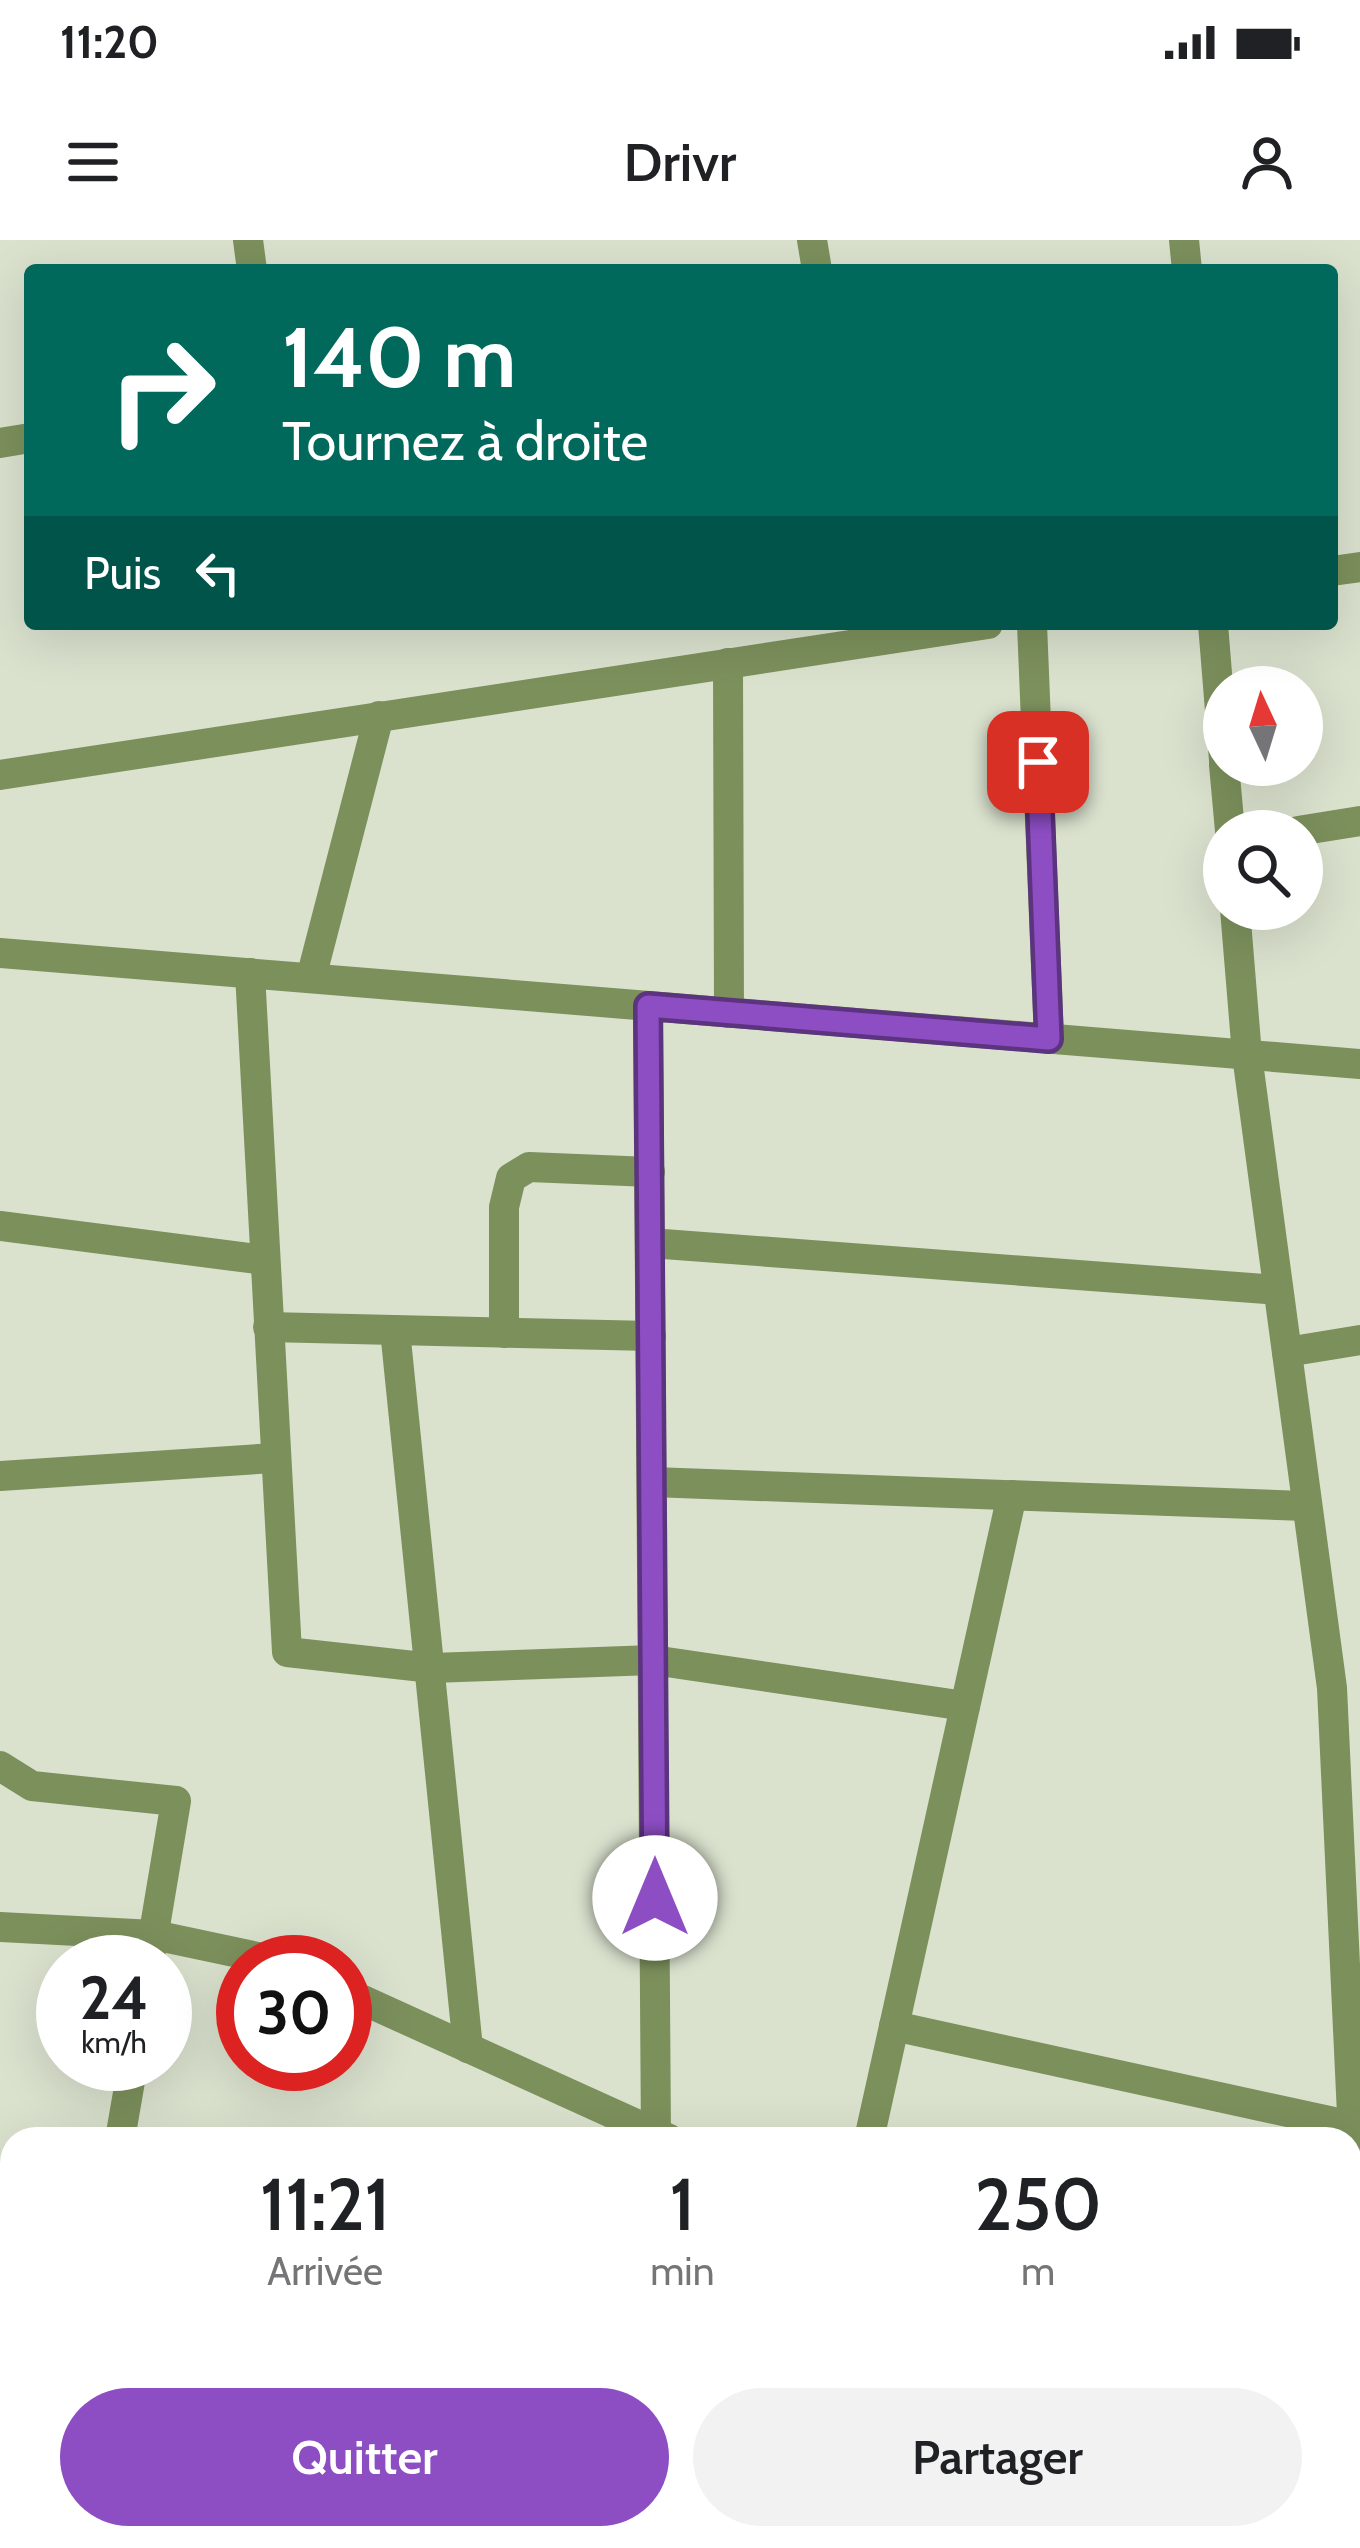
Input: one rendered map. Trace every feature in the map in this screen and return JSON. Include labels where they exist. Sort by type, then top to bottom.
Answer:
[{"type":"street","points":[[1032,630],[1049,1039]]},
{"type":"street","points":[[1214,630],[1217,666]]},
{"type":"street","points":[[0,775],[728,663],[880,632]]},
{"type":"street","points":[[728,663],[729,1013]]},
{"type":"street","points":[[311,978],[379,716]]},
{"type":"street","points":[[1323,827],[1360,821]]},
{"type":"street","points":[[894,2026],[1352,2126],[1332,1688],[1246,1055],[1237,930]]},
{"type":"street","points":[[0,953],[1360,1064]]},
{"type":"street","points":[[250,973],[287,1652],[432,1668],[653,1660],[965,1706]]},
{"type":"street","points":[[648,1006],[661,2127]]},
{"type":"street","points":[[504,1333],[504,1208],[511,1178],[529,1167],[650,1172]]},
{"type":"street","points":[[0,1226],[264,1260]]},
{"type":"street","points":[[650,1243],[1278,1290]]},
{"type":"street","points":[[268,1327],[651,1336]]},
{"type":"street","points":[[395,1330],[468,2048]]},
{"type":"street","points":[[1287,1352],[1360,1340]]},
{"type":"street","points":[[0,1476],[274,1458]]},
{"type":"street","points":[[652,1482],[1306,1506]]},
{"type":"street","points":[[871,2127],[1012,1495]]},
{"type":"street","points":[[0,1766],[32,1786],[176,1801],[153,1935]]},
{"type":"street","points":[[0,1927],[58,1935]]},
{"type":"street","points":[[372,2004],[637,2127]]},
{"type":"street","points":[[124,2127],[129,2091]]},
{"type":"route","points":[[655,1898],[648,1006],[1049,1039],[1038,762]]}]
